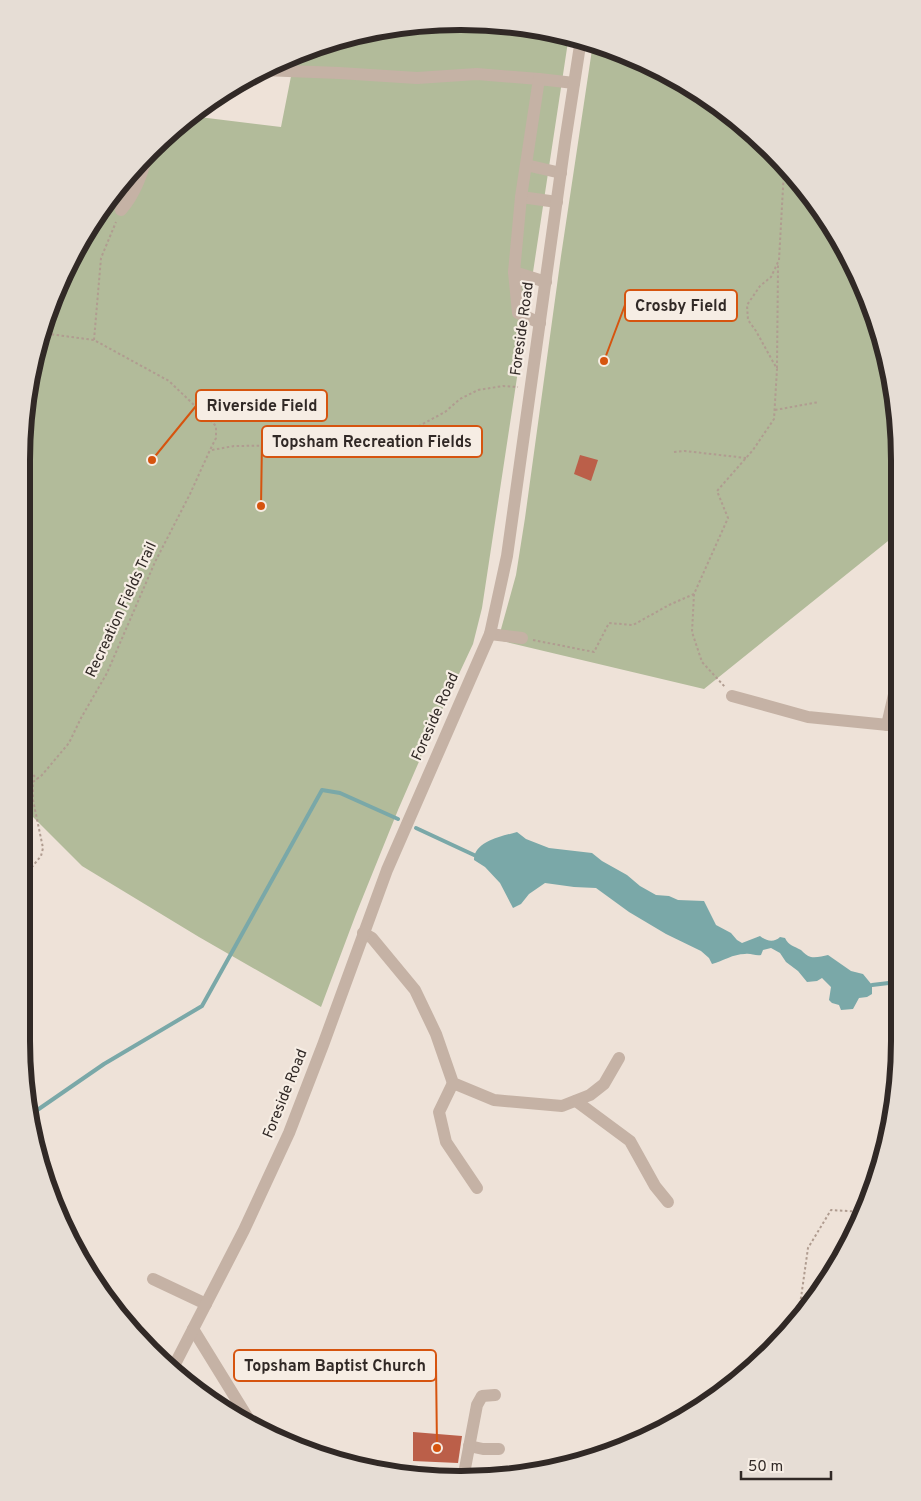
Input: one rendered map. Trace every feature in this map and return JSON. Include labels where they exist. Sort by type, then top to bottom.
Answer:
[{"type":"street","name":"Foreside Road","points":[[176,1363],[244,1230],[289,1133],[387,870],[490,634],[500,596],[507,556],[580,47]]},
{"type":"street","points":[[278,71],[417,78],[477,74],[538,78],[574,83]]},
{"type":"street","points":[[538,78],[521,197],[514,272],[518,313],[540,323]]},
{"type":"street","points":[[526,165],[561,173]]},
{"type":"street","points":[[121,210],[134,192],[144,170]]},
{"type":"street","points":[[521,197],[557,202]]},
{"type":"street","points":[[514,272],[546,282]]},
{"type":"street","points":[[490,634],[522,638]]},
{"type":"street","points":[[732,696],[808,717],[891,725]]},
{"type":"street","points":[[363,933],[372,938],[415,990],[436,1034],[453,1083],[439,1112],[446,1142],[477,1188]]},
{"type":"street","points":[[453,1083],[494,1100],[562,1106],[590,1095],[604,1084],[619,1058]]},
{"type":"street","points":[[576,1101],[630,1141],[655,1186],[668,1202]]},
{"type":"street","points":[[153,1279],[206,1304]]},
{"type":"street","points":[[193,1329],[245,1413]]},
{"type":"street","points":[[464,1471],[477,1405],[482,1396],[495,1395]]},
{"type":"street","points":[[469,1446],[482,1449],[499,1449]]},
{"type":"path","points":[[732,696],[702,662],[692,632],[694,594],[728,518],[718,491],[746,458],[774,418],[777,369],[776,336],[779,305],[778,266],[784,177]]},
{"type":"path","points":[[94,340],[101,258],[121,210]]},
{"type":"path","points":[[777,369],[748,320],[747,305],[760,286],[772,277],[779,260]]},
{"type":"path","name":"Recreation Fields Trail","points":[[37,779],[69,743],[80,718],[107,673],[155,562],[216,438],[216,426],[169,381],[94,340],[49,334]]},
{"type":"path","points":[[210,450],[234,446],[326,445],[352,439],[378,439],[404,434],[445,412],[460,399],[478,390],[503,386],[522,388]]},
{"type":"path","points":[[775,410],[819,402]]},
{"type":"path","points":[[674,452],[684,451],[746,458]]},
{"type":"path","points":[[522,638],[594,652],[609,623],[633,625],[669,605],[694,594]]},
{"type":"path","points":[[30,772],[37,779],[33,782],[33,800],[43,848],[41,856],[30,869]]},
{"type":"path","points":[[800,1305],[808,1248],[831,1210],[855,1211]]},
{"type":"green space","points":[[460,30],[517,34],[568,44],[482,608],[473,644],[398,810],[321,1007],[199,937],[82,866],[30,814],[31,432],[38,377],[53,322],[74,270],[119,198],[156,156],[198,119],[201,117],[281,127],[293,64],[349,45],[404,34]]},
{"type":"green space","points":[[592,51],[651,74],[676,88],[723,119],[765,156],[802,198],[833,245],[847,270],[868,322],[883,377],[890,432],[891,539],[704,689],[498,640],[516,575]]},
{"type":"water","points":[[517,832],[526,839],[549,848],[592,853],[656,895],[669,896],[678,900],[704,901],[716,925],[731,933],[742,943],[760,936],[770,941],[780,937],[785,938],[790,944],[810,957],[828,955],[851,971],[863,974],[872,985],[872,994],[859,998],[853,1009],[841,1010],[839,1005],[829,1000],[831,987],[822,978],[817,981],[807,982],[798,971],[786,962],[780,953],[771,948],[763,950],[761,955],[741,954],[712,964],[709,958],[701,951],[666,934],[629,912],[596,888],[545,883],[529,894],[521,904],[513,908],[500,883],[485,867],[474,860],[479,848],[490,840]]},
{"type":"building","points":[[580,455],[598,460],[591,481],[574,474]]},
{"type":"building","points":[[413,1432],[462,1436],[458,1463],[413,1461]]},
{"type":"waterway","points":[[36,1111],[104,1064],[202,1006],[322,790],[340,793],[398,819]]},
{"type":"waterway","points":[[416,828],[474,855]]},
{"type":"waterway","points":[[872,985],[891,983]]},
{"type":"place","name":"Crosby Field","points":[[604,361]]},
{"type":"place","name":"Riverside Field","points":[[152,460]]},
{"type":"place","name":"Topsham Recreation Fields","points":[[261,506]]},
{"type":"place","name":"Topsham Baptist Church","points":[[437,1448]]}]
